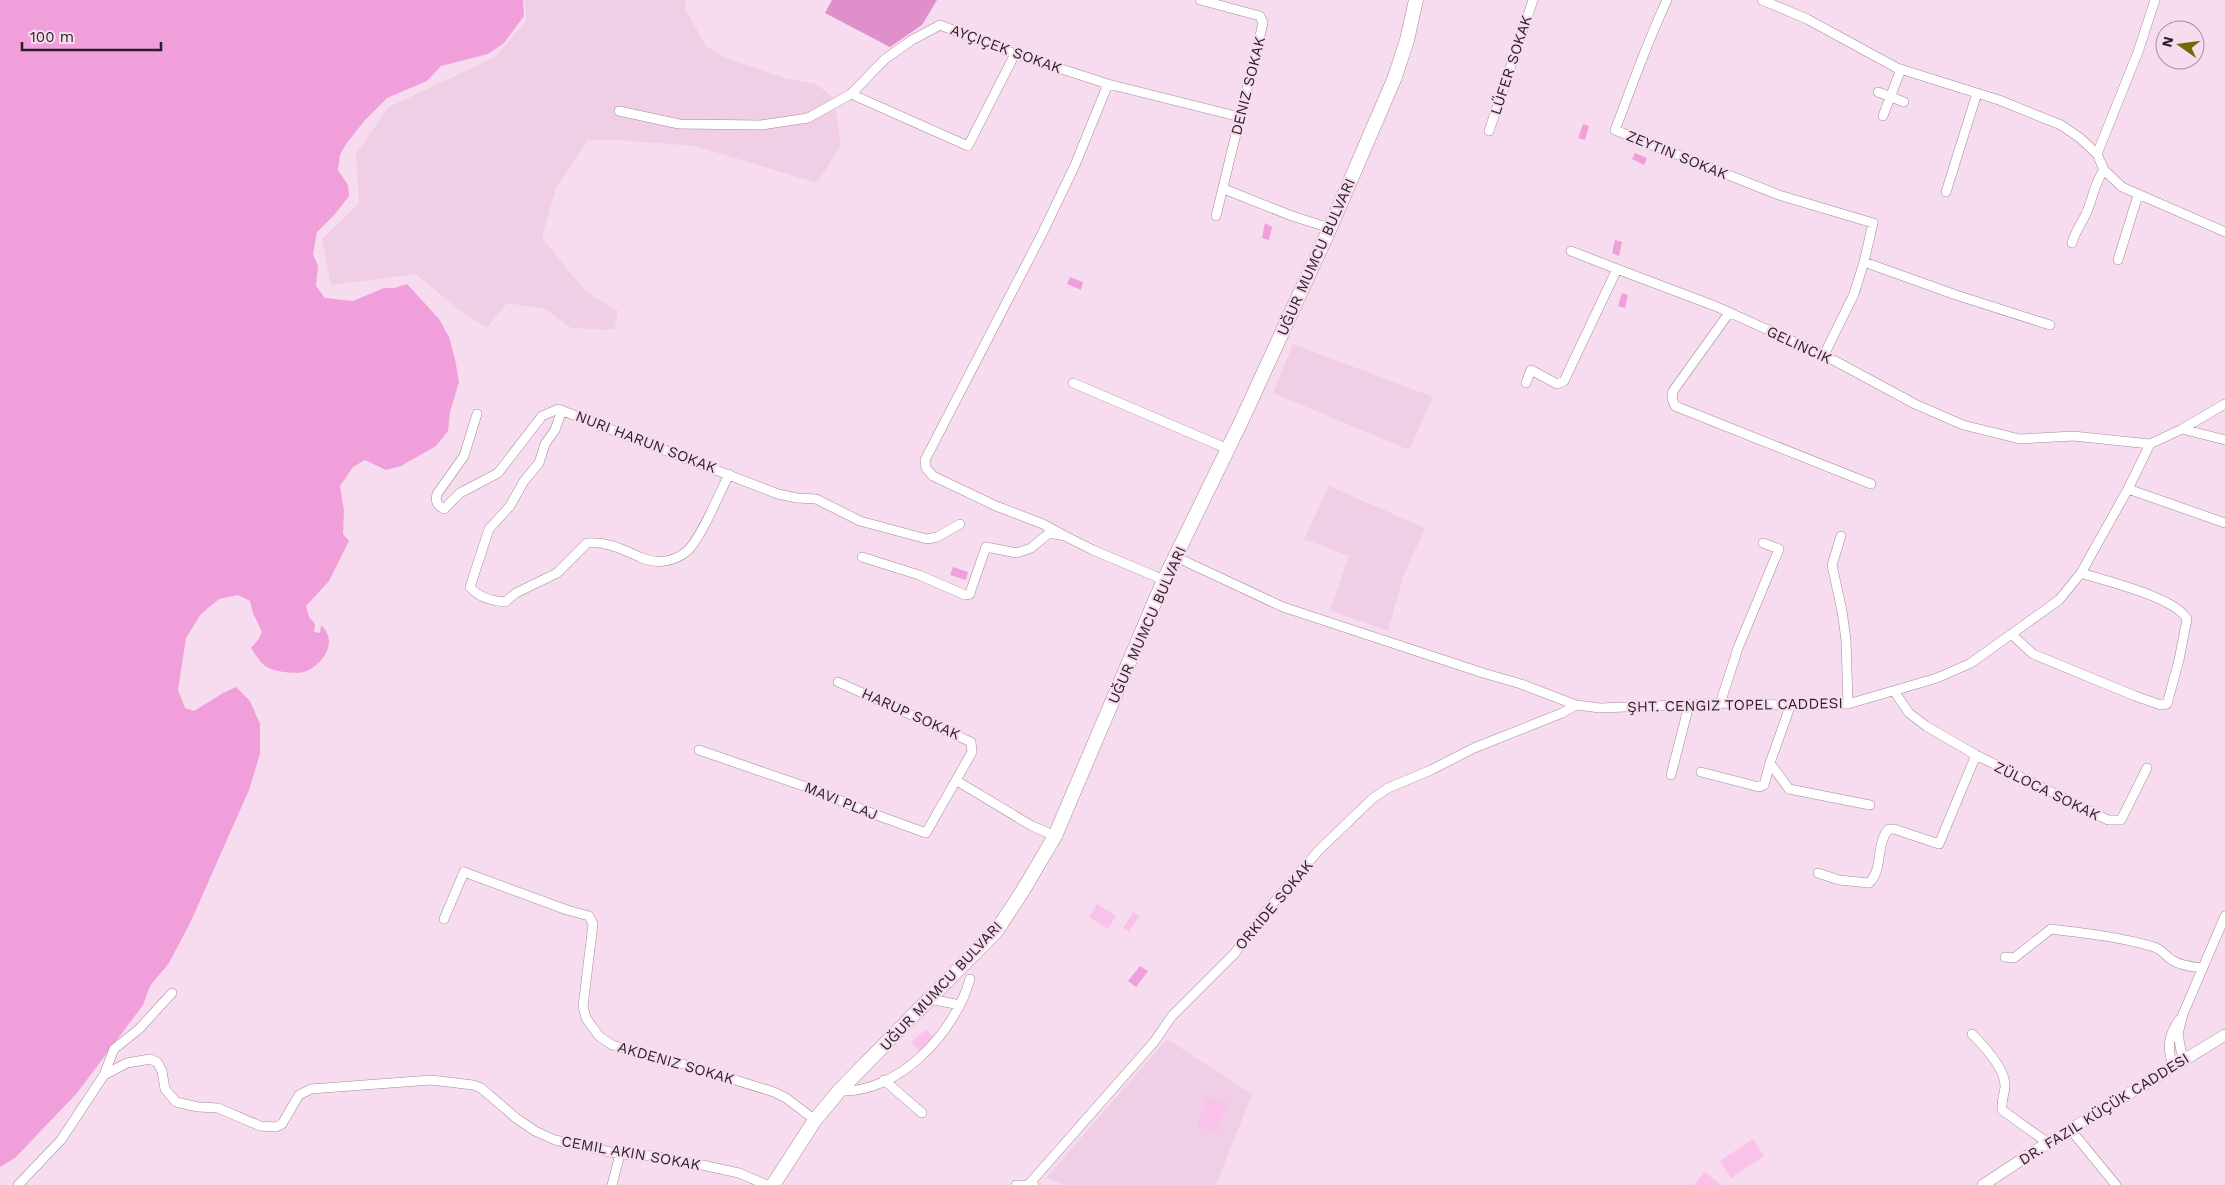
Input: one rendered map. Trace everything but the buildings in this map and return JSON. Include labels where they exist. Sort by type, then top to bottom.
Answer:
[{"type":"main road","points":[[773,1185],[815,1120],[838,1092],[997,930],[1055,836],[1164,580],[1228,449],[1330,228],[1395,76],[1407,40],[1416,0]]},
{"type":"street","name":"DENIZ SOKAK","points":[[1200,0],[1260,16],[1263,23],[1216,216]]},
{"type":"street","name":"LŰFER SOKAK","points":[[1489,131],[1534,0]]},
{"type":"street","name":"ZEYTIN SOKAK","points":[[1667,0],[1652,33],[1646,53],[1615,130],[1779,195],[1873,223],[1864,262]]},
{"type":"street","points":[[1762,0],[1807,19],[1900,69],[1977,93],[2061,125],[2080,138],[2097,154],[2104,170],[2122,187],[2225,232]]},
{"type":"street","points":[[2097,154],[2138,52],[2155,0]]},
{"type":"street","name":"AYÇIÇEK SOKAK","points":[[619,112],[679,124],[761,125],[808,118],[851,94],[885,59],[912,40],[940,26],[1015,54],[1108,84],[1240,118]]},
{"type":"street","points":[[851,94],[968,146],[1015,54]]},
{"type":"street","points":[[1883,116],[1900,69]]},
{"type":"street","points":[[1108,84],[1075,165],[1043,232],[925,460],[926,468],[933,476],[996,506],[1043,524],[1093,550],[1164,580]]},
{"type":"street","points":[[1878,92],[1904,102]]},
{"type":"street","points":[[1946,192],[1977,93]]},
{"type":"street","points":[[2072,243],[2076,229],[2086,213],[2096,180],[2104,170]]},
{"type":"street","points":[[1224,189],[1292,216],[1330,228]]},
{"type":"street","points":[[2118,260],[2138,195]]},
{"type":"street","name":"GELINCIK","points":[[1571,251],[1694,297],[1824,355],[1915,404],[1963,425],[2020,439],[2073,436],[2150,444]]},
{"type":"street","points":[[1824,355],[1854,294],[1864,262],[1956,295],[2050,325]]},
{"type":"street","points":[[1526,383],[1531,370],[1558,384],[1564,381],[1617,269]]},
{"type":"street","points":[[1728,313],[1673,391],[1672,398],[1675,406],[1871,484]]},
{"type":"street","points":[[1072,383],[1228,449]]},
{"type":"street","points":[[2150,444],[2182,429],[2225,404]]},
{"type":"street","name":"NURI HARUN SOKAK","points":[[477,414],[464,456],[437,494],[438,506],[444,508],[460,493],[498,473],[542,416],[558,409],[778,494],[816,499],[860,521],[927,539],[937,537],[960,524]]},
{"type":"street","name":"NURI HARUN SOKAK","points":[[562,410],[554,430],[545,444],[539,463],[524,481],[510,506],[489,529],[470,587],[493,601],[505,602],[516,593],[557,574],[587,542],[600,541],[648,560],[660,562],[670,560],[687,552],[697,538],[729,474]]},
{"type":"street","points":[[2182,429],[2225,440]]},
{"type":"street","name":"ŞHT. CENGIZ TOPEL CADDESI","points":[[1176,557],[1283,606],[1483,674],[1521,684],[1576,705],[1600,708],[1720,704],[1848,704],[1937,678],[1971,663],[2059,600],[2081,573],[2150,444]]},
{"type":"street","points":[[2128,488],[2225,523]]},
{"type":"street","points":[[862,557],[919,575],[965,594],[970,594],[986,547],[1017,553],[1030,548],[1048,534],[1065,536]]},
{"type":"street","points":[[1841,536],[1832,565],[1846,640],[1848,704]]},
{"type":"street","points":[[1720,704],[1738,648],[1779,549],[1763,543]]},
{"type":"street","points":[[2011,634],[2033,654],[2135,696],[2161,705],[2167,704],[2179,660],[2187,619],[2185,614],[2159,598],[2081,573]]},
{"type":"street","name":"HARUP SOKAK","points":[[838,682],[968,739],[973,746],[972,752],[957,781]]},
{"type":"street","name":"ZÜLOCA SOKAK","points":[[1894,690],[1909,713],[1926,726],[1976,756],[2108,820],[2121,820],[2148,768]]},
{"type":"street","points":[[1701,772],[1759,788],[1764,785],[1791,704]]},
{"type":"street","name":"ORKIDE SOKAK","points":[[1032,1184],[1154,1042],[1172,1016],[1235,953],[1261,917],[1319,850],[1372,799],[1388,788],[1431,770],[1474,748],[1562,713],[1576,705]]},
{"type":"street","points":[[1671,776],[1689,705]]},
{"type":"street","name":"MAVI PLAJ","points":[[698,750],[806,786],[926,833],[957,781]]},
{"type":"street","name":"ZÜLOCA SOKAK","points":[[1818,873],[1840,880],[1870,884],[1875,877],[1883,838],[1889,829],[1939,844],[1976,756]]},
{"type":"street","points":[[1770,763],[1784,784],[1793,790],[1870,805]]},
{"type":"street","points":[[957,781],[1032,826],[1055,836]]},
{"type":"street","name":"AKDENIZ SOKAK","points":[[444,919],[464,872],[567,910],[589,916],[593,924],[583,1006],[586,1018],[599,1036],[612,1045],[690,1066],[774,1092],[786,1098],[815,1120]]},
{"type":"street","points":[[2186,1059],[2181,1052],[2178,1034],[2183,1014],[2225,916]]},
{"type":"street","points":[[2005,957],[2014,958],[2051,929],[2107,936],[2152,947],[2162,950],[2171,960],[2182,965],[2202,968]]},
{"type":"street","points":[[838,1092],[855,1092],[884,1080],[914,1064],[936,1042],[960,1005],[970,979]]},
{"type":"street","points":[[104,1075],[114,1049],[140,1029],[172,993]]},
{"type":"street","points":[[930,999],[960,1005]]},
{"type":"street","points":[[2173,1066],[2168,1044],[2172,1030],[2183,1014]]},
{"type":"street","points":[[1972,1034],[1995,1059],[2005,1085],[2001,1101],[2002,1110],[2048,1143]]},
{"type":"street","points":[[1983,1185],[2070,1129],[2225,1035]]},
{"type":"street","name":"CEMIL AKIN SOKAK","points":[[18,1185],[61,1140],[104,1075],[127,1063],[150,1058],[157,1062],[162,1071],[166,1089],[176,1102],[198,1107],[218,1108],[260,1126],[276,1127],[282,1124],[299,1095],[311,1089],[430,1080],[473,1085],[481,1088],[516,1118],[535,1131],[555,1140],[620,1154],[654,1156],[702,1165],[739,1173],[768,1185]]},
{"type":"street","points":[[884,1080],[922,1113]]},
{"type":"street","points":[[2070,1129],[2116,1185]]},
{"type":"street","points":[[612,1185],[620,1154]]},
{"type":"street","points":[[1016,1185],[1032,1184]]},
{"type":"shaded area","points":[[0,0],[523,0],[524,16],[504,43],[488,54],[441,66],[427,81],[387,98],[365,120],[346,144],[340,155],[338,170],[348,185],[349,196],[317,232],[313,254],[318,266],[316,286],[325,298],[353,301],[384,288],[395,288],[407,284],[439,319],[449,337],[459,382],[450,412],[448,431],[436,446],[401,466],[386,470],[365,460],[353,467],[340,486],[344,511],[343,534],[349,541],[329,581],[306,606],[309,617],[315,624],[314,632],[320,633],[321,625],[329,638],[329,644],[324,657],[313,667],[307,671],[292,673],[274,670],[265,666],[251,648],[262,632],[253,613],[250,601],[238,595],[219,599],[201,614],[186,638],[178,690],[185,708],[194,711],[236,687],[250,701],[260,724],[260,754],[249,790],[191,921],[169,963],[150,986],[143,1005],[77,1093],[15,1158],[0,1167]]},
{"type":"shaded area","points":[[525,0],[686,0],[685,9],[706,46],[723,57],[785,78],[816,84],[834,98],[841,145],[817,183],[695,146],[619,140],[588,140],[556,188],[542,238],[585,291],[618,311],[614,330],[571,328],[545,309],[507,303],[487,328],[459,310],[416,274],[331,285],[322,239],[359,203],[356,153],[389,107],[495,57],[526,21]]},
{"type":"shaded area","points":[[832,0],[937,0],[922,25],[890,47],[825,13]]},
{"type":"shaded area","points":[[1583,124],[1589,126],[1585,140],[1578,138]]},
{"type":"shaded area","points":[[1635,153],[1647,158],[1644,165],[1632,159]]},
{"type":"shaded area","points":[[1265,223],[1272,227],[1269,240],[1262,238]]},
{"type":"shaded area","points":[[1615,240],[1622,242],[1619,256],[1612,253]]},
{"type":"shaded area","points":[[1070,277],[1083,282],[1081,290],[1067,284]]},
{"type":"shaded area","points":[[1622,293],[1628,295],[1625,308],[1618,306]]},
{"type":"shaded area","points":[[1293,344],[1433,397],[1409,450],[1273,393]]},
{"type":"shaded area","points":[[1329,486],[1425,528],[1403,577],[1388,631],[1330,610],[1349,556],[1304,539]]},
{"type":"shaded area","points":[[953,567],[968,572],[966,580],[950,575]]},
{"type":"shaded area","points":[[1097,904],[1116,916],[1108,929],[1089,917]]},
{"type":"shaded area","points":[[1133,912],[1139,916],[1129,932],[1123,928]]},
{"type":"shaded area","points":[[1140,966],[1148,971],[1136,987],[1128,981]]},
{"type":"shaded area","points":[[926,1029],[934,1039],[919,1051],[911,1042]]},
{"type":"shaded area","points":[[1167,1039],[1252,1094],[1216,1185],[1065,1185],[1046,1178]]},
{"type":"shaded area","points":[[1207,1097],[1227,1104],[1216,1133],[1197,1127]]},
{"type":"shaded area","points":[[1753,1139],[1764,1156],[1731,1178],[1720,1161]]},
{"type":"shaded area","points":[[1704,1172],[1722,1185],[1694,1185]]}]
